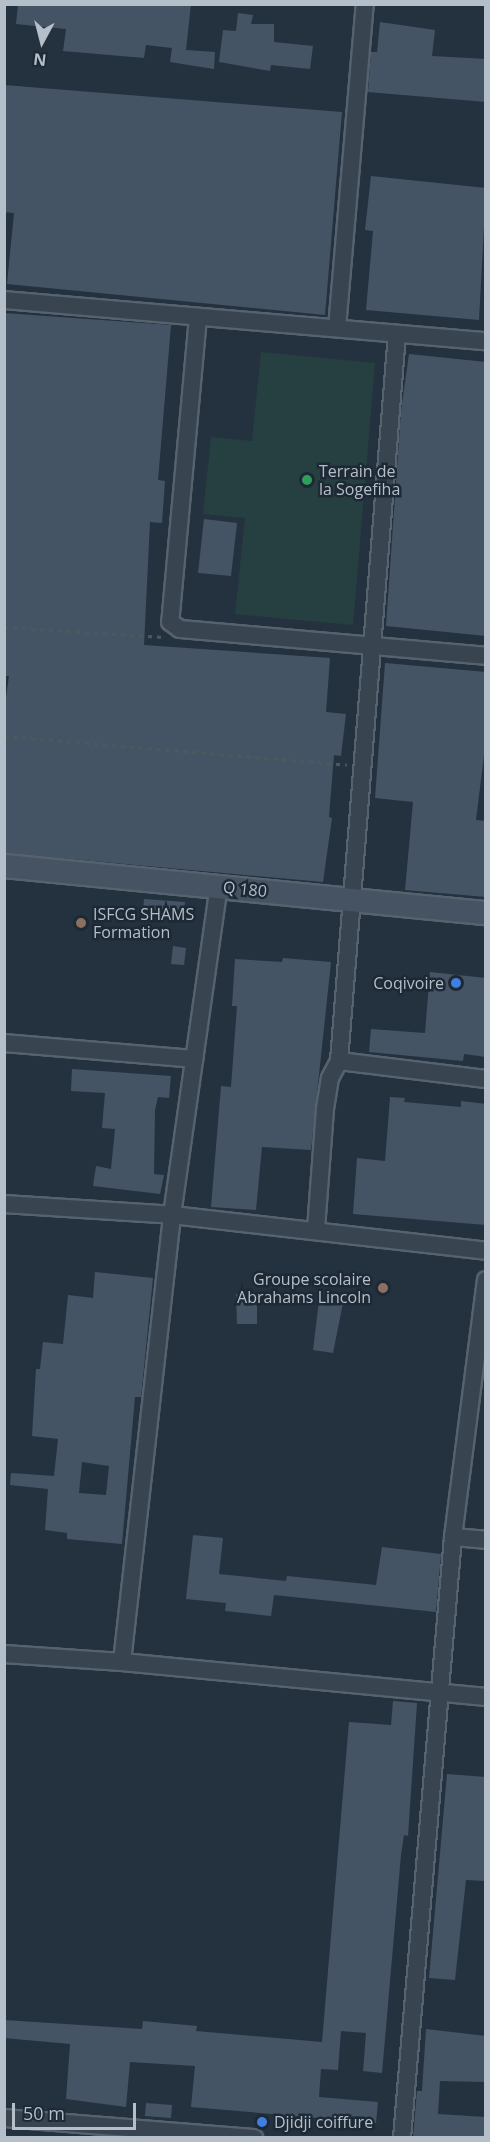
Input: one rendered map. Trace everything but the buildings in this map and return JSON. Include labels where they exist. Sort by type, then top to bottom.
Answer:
[{"type":"street","points":[[337,328],[365,4]]},
{"type":"street","points":[[4,300],[486,341]]},
{"type":"street","points":[[198,317],[170,622],[174,626],[370,647],[486,656]]},
{"type":"street","points":[[316,1229],[330,1078],[339,1061],[364,766],[370,647],[397,334]]},
{"type":"street","name":"Q 180","points":[[4,867],[486,913]]},
{"type":"street","points":[[122,1662],[172,1215],[219,886]]},
{"type":"street","points":[[4,1043],[194,1059]]},
{"type":"street","points":[[339,1061],[486,1079]]},
{"type":"street","points":[[4,1204],[172,1215],[316,1229],[486,1251]]},
{"type":"street","points":[[402,2138],[453,1537],[486,1280]]},
{"type":"street","points":[[453,1537],[486,1540]]},
{"type":"street","points":[[4,1654],[122,1662],[486,1697]]},
{"type":"street","points":[[4,2118],[254,2138]]},
{"type":"path","points":[[4,627],[164,638],[174,626]]},
{"type":"path","points":[[4,736],[364,766]]},
{"type":"green space","name":"Terrain de la Sogefiha","points":[[261,352],[375,363],[353,625],[235,614],[245,518],[203,514],[211,437],[252,441]]},
{"type":"place","name":"Terrain de la Sogefiha","points":[[307,480]]},
{"type":"place","name":"ISFCG SHAMS Formation","points":[[81,923]]},
{"type":"place","name":"Coqivoire","points":[[456,983]]},
{"type":"place","name":"Groupe scolaire Abrahams Lincoln","points":[[383,1288]]},
{"type":"place","name":"Djidji coiffure","points":[[262,2122]]}]
